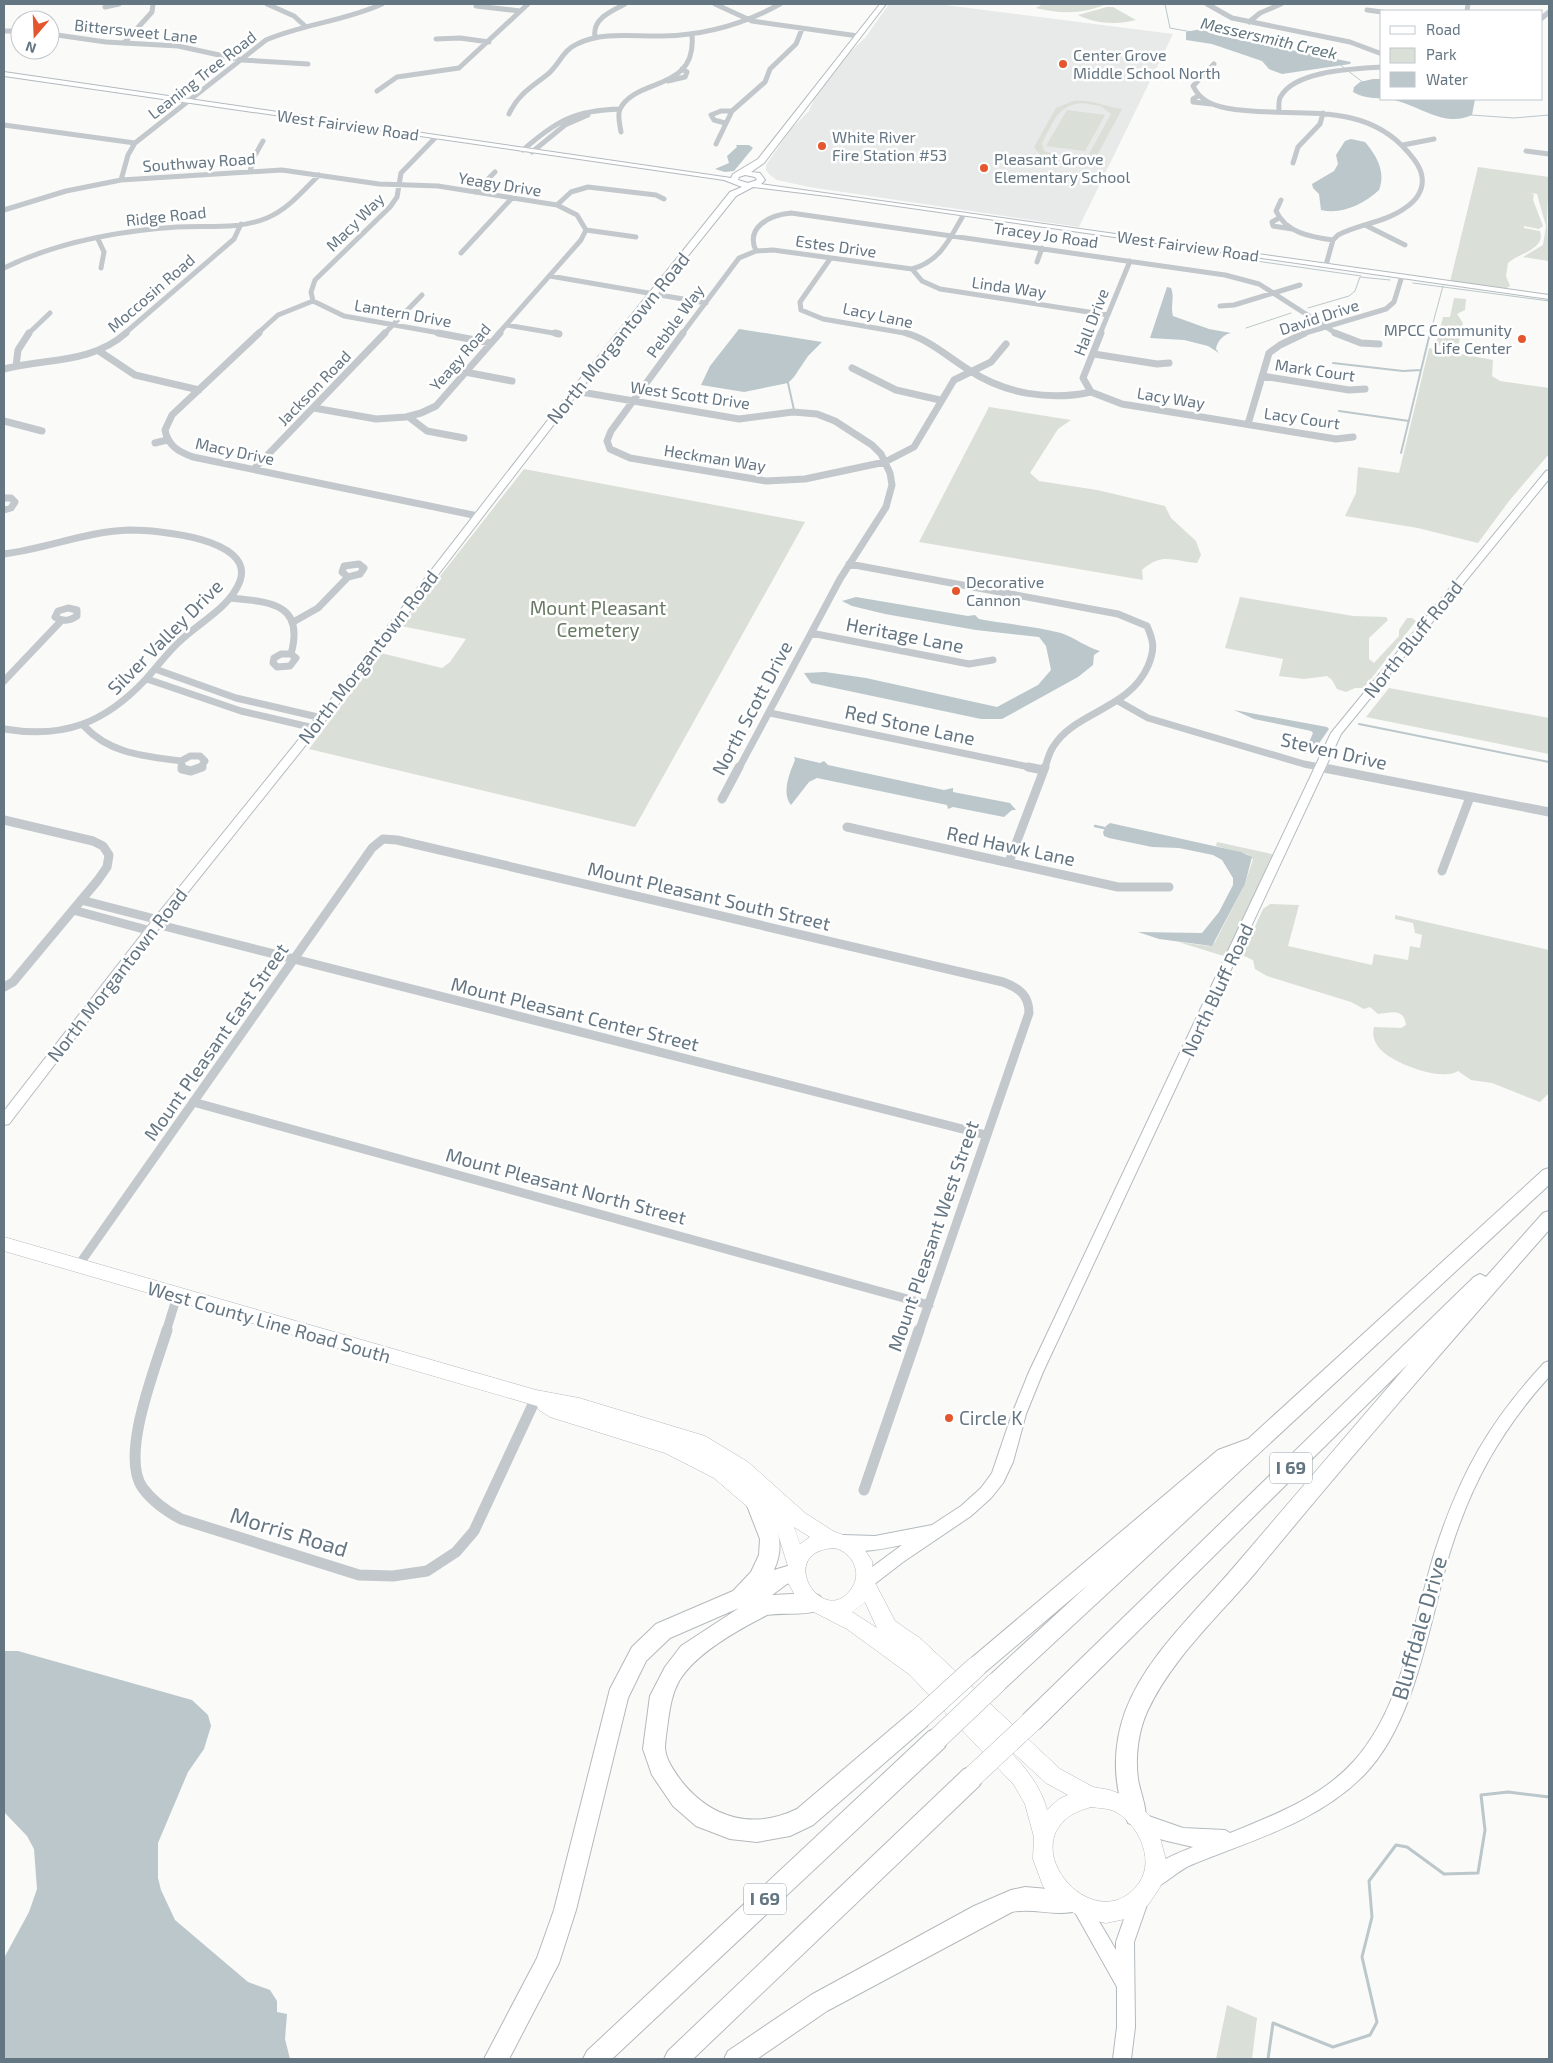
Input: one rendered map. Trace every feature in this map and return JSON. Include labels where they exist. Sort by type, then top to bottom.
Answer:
[{"type":"highway","name":"I 69","points":[[594,2059],[996,1683],[1549,1175]]},
{"type":"highway","name":"I 69","points":[[676,2059],[1032,1721],[1549,1214]]},
{"type":"highway","points":[[1139,1819],[1127,1786],[1126,1762],[1129,1735],[1137,1710],[1158,1674],[1317,1482],[1549,1218]]},
{"type":"highway","points":[[819,1605],[780,1602],[756,1610],[688,1653],[672,1674],[661,1696],[654,1749],[663,1775],[680,1798],[704,1818],[730,1828],[757,1831],[782,1828],[806,1817],[976,1668],[1225,1456],[1256,1444]]},
{"type":"highway","points":[[737,1599],[750,1589],[761,1574],[769,1548],[770,1541],[756,1503]]},
{"type":"highway","points":[[496,2059],[547,1962],[565,1910],[618,1696],[639,1654],[662,1631],[737,1599],[759,1592],[795,1568]]},
{"type":"highway","points":[[736,2059],[819,2003],[982,1914],[1011,1901],[1025,1898],[1076,1904]]},
{"type":"main road","name":"West County Line Road South","points":[[4,1244],[177,1296],[536,1398],[579,1406],[699,1442],[742,1468],[798,1519],[836,1541]]},
{"type":"main road","name":"West County Line Road South","points":[[536,1398],[556,1412],[668,1446],[702,1461],[734,1483],[756,1503],[777,1517],[785,1527],[795,1568]]},
{"type":"main road","points":[[1043,1835],[1050,1820],[1061,1808],[1075,1800],[1091,1797],[1107,1799],[1122,1805],[1139,1819],[1151,1837],[1155,1852],[1155,1868],[1146,1891],[1127,1908],[1112,1912],[1096,1912],[1076,1904],[1057,1889],[1047,1872],[1042,1854],[1043,1835],[1034,1800],[1022,1778],[923,1675],[874,1637],[803,1595],[797,1585],[795,1568],[802,1553],[810,1546],[836,1541],[851,1547],[864,1562],[866,1583],[873,1594],[874,1602],[885,1624],[895,1634],[914,1646],[1046,1770],[1091,1797]]},
{"type":"main road","points":[[819,1605],[840,1606],[854,1600],[866,1583]]},
{"type":"street","points":[[105,6],[119,4]]},
{"type":"street","points":[[124,43],[152,12],[153,4]]},
{"type":"street","points":[[267,4],[294,16],[305,26]]},
{"type":"street","name":"Leaning Tree Road","points":[[121,180],[128,155],[135,143],[266,40],[305,26],[369,10],[382,4]]},
{"type":"street","points":[[377,91],[397,77],[459,68],[528,4]]},
{"type":"street","points":[[595,37],[594,29],[597,22],[625,4]]},
{"type":"street","points":[[715,4],[748,20],[776,27],[859,34]]},
{"type":"street","points":[[509,114],[517,97],[556,67],[569,48],[595,37],[692,35],[730,27],[780,4]]},
{"type":"street","points":[[733,194],[738,178],[762,161],[883,4]]},
{"type":"street","points":[[1207,4],[1225,16],[1350,42],[1380,53]]},
{"type":"street","points":[[1249,22],[1260,13],[1281,4]]},
{"type":"street","points":[[476,6],[520,11]]},
{"type":"street","points":[[1366,10],[1380,12]]},
{"type":"street","points":[[716,144],[732,111],[765,82],[770,69],[796,44],[802,29]]},
{"type":"street","name":"Bittersweet Lane","points":[[60,35],[187,48],[242,60],[283,64],[308,64]]},
{"type":"street","points":[[532,152],[573,121],[588,115],[619,111],[630,98],[667,81],[682,69],[693,40],[692,35]]},
{"type":"street","points":[[436,39],[460,38],[489,42]]},
{"type":"street","points":[[1214,64],[1193,85],[1194,92],[1212,104],[1237,110],[1323,113],[1346,116],[1374,125],[1392,135],[1403,145],[1420,169],[1423,180],[1422,189],[1415,201],[1398,213],[1344,231],[1333,240],[1326,265]]},
{"type":"street","points":[[1279,111],[1277,104],[1280,95],[1290,85],[1316,76],[1380,67]]},
{"type":"street","name":"West Fairview Road","points":[[4,74],[692,175],[738,178],[760,177],[773,183],[827,194]]},
{"type":"street","points":[[523,150],[552,124],[567,116],[595,110],[619,111]]},
{"type":"street","points":[[619,111],[621,132]]},
{"type":"street","points":[[725,123],[714,120],[712,115],[721,111],[732,111]]},
{"type":"street","points":[[1293,163],[1298,147],[1320,124],[1323,113]]},
{"type":"street","points":[[4,125],[135,143]]},
{"type":"street","name":"Macy Way","points":[[313,301],[311,292],[315,280],[390,207],[397,196],[401,173],[406,165],[435,138]]},
{"type":"street","points":[[1403,145],[1434,139]]},
{"type":"street","points":[[250,171],[254,157],[263,141]]},
{"type":"street","points":[[543,143],[554,155]]},
{"type":"street","points":[[1526,151],[1549,154]]},
{"type":"street","points":[[760,177],[762,161]]},
{"type":"street","name":"Southway Road","points":[[4,210],[66,191],[121,180],[250,171],[282,170],[379,184],[399,184]]},
{"type":"street","points":[[475,192],[495,172]]},
{"type":"street","name":"Ridge Road","points":[[4,268],[32,255],[150,229],[241,224],[264,219],[278,213],[320,175]]},
{"type":"street","name":"North Morgantown Road","points":[[4,1120],[155,925],[322,718],[576,390],[733,194],[760,182],[760,177]]},
{"type":"street","name":"West Fairview Road","points":[[738,178],[750,185],[827,194],[1549,297]]},
{"type":"street","name":"Yeagy Drive","points":[[399,184],[475,192],[557,205],[577,215],[586,230]]},
{"type":"street","points":[[557,205],[571,192],[588,187],[656,195],[664,199]]},
{"type":"street","points":[[461,253],[512,198]]},
{"type":"street","points":[[1281,200],[1276,210],[1279,218],[1293,229]]},
{"type":"street","name":"Tracey Jo Road","points":[[756,251],[751,241],[753,234],[766,219],[776,212],[804,214],[1239,277],[1260,284],[1325,328],[1354,342],[1379,344]]},
{"type":"street","points":[[912,269],[933,263],[964,214]]},
{"type":"street","points":[[1279,218],[1272,222],[1273,226],[1293,229],[1333,240]]},
{"type":"street","name":"Moccosin Road","points":[[4,369],[57,362],[99,351],[120,339],[234,239],[241,224]]},
{"type":"street","points":[[1365,225],[1405,245]]},
{"type":"street","points":[[586,230],[636,237]]},
{"type":"street","name":"Yeagy Road","points":[[314,408],[373,419],[410,418],[436,406],[581,240],[586,230]]},
{"type":"street","points":[[98,239],[104,252],[101,268]]},
{"type":"street","points":[[1037,262],[1042,248]]},
{"type":"street","name":"Estes Drive","points":[[756,251],[773,250],[912,269]]},
{"type":"street","name":"Pebble Way","points":[[610,449],[607,441],[611,432],[736,260],[756,251]]},
{"type":"street","points":[[794,312],[801,310],[800,302],[830,259]]},
{"type":"street","name":"Hall Drive","points":[[1091,392],[1083,378],[1130,261]]},
{"type":"street","name":"Linda Way","points":[[912,269],[922,281],[940,289],[1108,315]]},
{"type":"street","points":[[550,276],[706,303]]},
{"type":"street","name":"David Drive","points":[[1248,424],[1269,354],[1276,347],[1292,338],[1386,309],[1394,302],[1402,276]]},
{"type":"street","points":[[1220,306],[1234,305],[1300,286]]},
{"type":"street","name":"Jackson Road","points":[[254,469],[422,294]]},
{"type":"street","name":"Lantern Drive","points":[[313,301],[337,315],[491,343]]},
{"type":"street","name":"Macy Drive","points":[[313,301],[278,315],[199,390],[167,422],[165,430],[168,440],[178,451],[193,457],[478,516]]},
{"type":"street","name":"Lacy Lane","points":[[801,310],[819,317],[912,332],[971,371]]},
{"type":"street","points":[[16,366],[18,349],[23,341],[50,313]]},
{"type":"street","points":[[507,325],[559,334]]},
{"type":"street","points":[[971,371],[991,362],[1006,344]]},
{"type":"street","points":[[99,351],[134,375],[199,390]]},
{"type":"street","points":[[1094,354],[1156,364],[1169,363]]},
{"type":"street","points":[[852,368],[896,390],[940,400]]},
{"type":"street","points":[[971,371],[993,383],[1024,392],[1069,397],[1091,392]]},
{"type":"street","name":"Heckman Way","points":[[610,449],[630,458],[766,481],[805,479],[885,462],[914,447],[940,400],[954,380],[971,371]]},
{"type":"street","points":[[466,372],[512,381]]},
{"type":"street","name":"Mark Court","points":[[1262,376],[1349,390],[1365,390]]},
{"type":"street","name":"West Scott Drive","points":[[576,390],[739,420],[793,412],[817,414],[835,421],[862,437],[876,450],[885,462],[892,484],[889,499],[869,536],[849,564],[824,611]]},
{"type":"street","name":"Lacy Way","points":[[1091,392],[1122,404],[1248,424]]},
{"type":"street","points":[[410,418],[416,426],[426,431],[464,438]]},
{"type":"street","points":[[4,421],[42,431]]},
{"type":"street","name":"Lacy Court","points":[[1248,424],[1336,439],[1353,437]]},
{"type":"street","points":[[155,442],[168,440]]},
{"type":"street","points":[[602,452],[610,449]]},
{"type":"street","name":"North Bluff Road","points":[[866,1583],[934,1531],[966,1511],[986,1493],[998,1478],[1012,1443],[1019,1414],[1036,1372],[1336,734],[1549,473]]},
{"type":"street","points":[[4,498],[11,498],[15,502],[11,508],[4,510]]},
{"type":"street","name":"Silver Valley Drive","points":[[4,554],[43,548],[97,533],[125,530],[149,531],[217,544],[232,552],[240,565],[242,576],[230,598],[216,612],[184,636],[146,679],[116,708],[84,726]]},
{"type":"street","points":[[849,564],[1118,614],[1147,626],[1154,643],[1148,667],[1136,688],[1062,736],[1053,746],[1009,862]]},
{"type":"street","points":[[295,621],[314,614],[348,577]]},
{"type":"street","points":[[230,598],[275,607],[295,621]]},
{"type":"street","name":"North Scott Drive","points":[[722,799],[824,611]]},
{"type":"street","points":[[4,681],[61,621]]},
{"type":"street","points":[[291,654],[296,641],[295,621]]},
{"type":"street","name":"Heritage Lane","points":[[811,633],[969,664],[993,660]]},
{"type":"street","points":[[155,669],[230,696],[322,718]]},
{"type":"street","points":[[146,679],[241,711],[314,728]]},
{"type":"street","name":"Steven Drive","points":[[1118,701],[1148,718],[1320,767],[1549,812]]},
{"type":"street","name":"Red Stone Lane","points":[[770,712],[1043,770]]},
{"type":"street","points":[[4,729],[41,733],[84,726],[102,744],[118,751],[181,761]]},
{"type":"street","points":[[1442,871],[1470,797]]},
{"type":"street","points":[[4,820],[93,841],[103,846],[110,855],[107,867],[81,900],[13,982],[4,987]]},
{"type":"street","name":"Red Hawk Lane","points":[[847,827],[1118,887],[1169,887]]},
{"type":"street","name":"Mount Pleasant East Street","points":[[78,1266],[372,848],[383,839]]},
{"type":"street","name":"Mount Pleasant South Street","points":[[383,839],[397,840],[1003,982],[1016,986],[1025,994]]},
{"type":"street","points":[[81,900],[155,925]]},
{"type":"street","points":[[72,910],[155,925]]},
{"type":"street","name":"Mount Pleasant Center Street","points":[[155,925],[986,1135]]},
{"type":"street","name":"Mount Pleasant West Street","points":[[864,1490],[1029,1013],[1030,1003],[1025,994]]},
{"type":"street","name":"Mount Pleasant North Street","points":[[193,1102],[929,1304]]},
{"type":"street","name":"Morris Road","points":[[177,1296],[135,1440],[134,1462],[142,1487],[164,1510],[181,1519],[359,1575],[392,1576],[427,1571],[447,1559],[460,1548],[476,1526],[536,1398]]},
{"type":"street","name":"Bluffdale Drive","points":[[1146,1891],[1175,1863],[1297,1815],[1326,1797],[1348,1780],[1377,1746],[1402,1695],[1443,1546],[1466,1484],[1486,1447],[1508,1413],[1549,1367]]},
{"type":"street","name":"North Bluff Road","points":[[836,1541],[875,1543],[934,1531]]},
{"type":"street","name":"Bluffdale Drive","points":[[1139,1819],[1173,1836],[1190,1840],[1238,1838]]},
{"type":"street","points":[[1122,2059],[1126,2027],[1125,1942],[1146,1891]]},
{"type":"street","points":[[1076,1904],[1103,1943],[1126,1987]]},
{"type":"shaded area","points":[[889,4],[937,4],[1173,34],[1079,227],[809,187],[777,180],[770,175],[766,170],[766,165],[791,129],[809,111],[816,95],[851,51],[865,38]]},
{"type":"green space","points":[[1043,4],[1104,5],[1070,12],[1036,8]]},
{"type":"green space","points":[[1113,7],[1136,20],[1107,23],[1078,15]]},
{"type":"green space","points":[[1073,101],[1080,101],[1122,109],[1094,161],[1062,161],[1046,158],[1039,154],[1034,147],[1056,108]],"holes":[[[1083,103],[1101,106],[1111,114],[1089,154],[1066,158],[1044,151],[1042,143],[1057,116],[1067,107]]]},
{"type":"green space","points":[[1067,110],[1105,115],[1085,151],[1046,146]]},
{"type":"green space","points":[[1478,167],[1549,177],[1547,220],[1549,261],[1523,257],[1543,245],[1546,226],[1537,194],[1531,193],[1534,195],[1533,200],[1543,226],[1539,229],[1524,226],[1524,228],[1540,231],[1541,237],[1539,242],[1530,250],[1508,263],[1506,276],[1510,286],[1505,289],[1450,282]]},
{"type":"green space","points":[[1454,298],[1466,299],[1465,310],[1457,314],[1463,323],[1458,347],[1450,349],[1436,344],[1443,317],[1450,317]]},
{"type":"green space","points":[[1429,348],[1493,360],[1492,376],[1500,381],[1549,388],[1549,454],[1509,501],[1478,543],[1418,528],[1345,516],[1356,493],[1358,467],[1399,473]]},
{"type":"green space","points":[[989,407],[1071,420],[1058,429],[1030,473],[1039,481],[1097,490],[1165,506],[1171,518],[1196,541],[1201,555],[1197,563],[1162,559],[1149,564],[1142,570],[1143,580],[919,542]]},
{"type":"green space","name":"Mount Pleasant Cemetery","points":[[524,469],[805,522],[635,827],[309,749],[381,653],[442,668],[450,662],[466,639],[401,626]]},
{"type":"green space","points":[[1240,597],[1353,616],[1386,617],[1388,620],[1369,638],[1369,659],[1374,663],[1399,636],[1399,630],[1407,618],[1412,618],[1416,621],[1364,688],[1355,688],[1346,692],[1337,689],[1332,680],[1327,676],[1304,679],[1279,676],[1283,659],[1225,648]]},
{"type":"green space","points":[[1389,688],[1549,718],[1549,754],[1366,717]]},
{"type":"green space","points":[[1217,842],[1276,855],[1227,957],[1178,942],[1209,946],[1215,942],[1245,884],[1253,859],[1247,854],[1216,846]]},
{"type":"green space","points":[[1270,904],[1299,905],[1288,946],[1372,965],[1374,954],[1408,960],[1410,946],[1420,948],[1422,935],[1415,933],[1413,923],[1395,919],[1395,915],[1549,950],[1549,1093],[1540,1102],[1492,1083],[1471,1080],[1458,1071],[1451,1074],[1429,1073],[1406,1065],[1395,1060],[1380,1049],[1373,1036],[1374,1027],[1401,1028],[1406,1025],[1405,1019],[1399,1013],[1378,1014],[1370,1007],[1364,1009],[1351,1002],[1267,976],[1255,969],[1253,960],[1242,955],[1263,909]]},
{"type":"green space","points":[[1227,2005],[1257,2018],[1252,2059],[1216,2059]]},
{"type":"water","points":[[1201,29],[1216,35],[1351,62],[1350,64],[1282,74],[1269,69],[1262,61],[1212,44],[1186,40],[1186,32]]},
{"type":"water","points":[[1380,79],[1380,99],[1358,95],[1353,92],[1354,87],[1360,82]]},
{"type":"water","points":[[1394,100],[1475,100],[1472,115],[1452,119],[1433,115]]},
{"type":"water","points":[[1351,139],[1365,142],[1377,159],[1381,171],[1379,190],[1367,200],[1345,210],[1321,210],[1319,194],[1312,184],[1334,171],[1338,164],[1336,155],[1345,141]]},
{"type":"water","points":[[736,145],[749,145],[753,148],[734,171],[725,172],[715,169],[729,163],[727,156],[737,147]]},
{"type":"water","points":[[1167,287],[1171,288],[1172,291],[1173,316],[1209,329],[1231,333],[1223,336],[1219,341],[1216,349],[1219,353],[1208,346],[1184,340],[1150,338]]},
{"type":"water","points":[[739,329],[822,342],[808,356],[788,383],[744,392],[701,385],[710,366]]},
{"type":"water","points":[[856,597],[968,616],[975,615],[979,619],[1061,633],[1100,651],[1094,655],[1093,665],[1078,677],[1002,719],[981,719],[811,683],[804,673],[825,672],[866,678],[997,707],[1038,685],[1051,670],[1046,646],[1039,637],[976,630],[885,614],[852,606],[842,601]]},
{"type":"water","points":[[1234,710],[1327,727],[1329,729],[1313,752],[1304,754],[1313,733],[1311,731],[1254,719]]},
{"type":"water","points":[[794,757],[820,763],[824,761],[828,765],[944,790],[953,788],[953,792],[1010,803],[1016,810],[1012,810],[1004,817],[953,807],[948,809],[947,805],[817,778],[809,782],[791,805],[788,800],[787,789],[789,776],[795,760]]},
{"type":"water","points":[[1110,823],[1241,852],[1252,857],[1245,884],[1212,946],[1159,939],[1138,932],[1202,933],[1219,912],[1233,885],[1233,878],[1222,860],[1213,855],[1179,848],[1152,847],[1109,838],[1104,836],[1103,832]]},
{"type":"water","points":[[4,1651],[18,1651],[192,1700],[208,1715],[211,1726],[204,1749],[188,1772],[158,1843],[158,1878],[161,1890],[175,1920],[248,1982],[270,1990],[277,2001],[277,2012],[287,2014],[285,2039],[290,2059],[4,2059],[4,1958],[29,1912],[37,1889],[34,1849],[27,1836],[4,1812]]},
{"type":"waterway","name":"Messersmith Creek","points":[[1165,4],[1170,28],[1192,32]]},
{"type":"waterway","name":"Messersmith Creek","points":[[1339,64],[1364,83]]},
{"type":"waterway","name":"Messersmith Creek","points":[[1471,115],[1514,118],[1549,115]]},
{"type":"waterway","points":[[1242,259],[1361,276]]},
{"type":"waterway","points":[[1308,308],[1349,296],[1355,291],[1360,277],[1390,280]]},
{"type":"waterway","points":[[1413,283],[1443,287]]},
{"type":"waterway","points":[[1430,334],[1443,287]]},
{"type":"waterway","points":[[1443,287],[1549,301]]},
{"type":"waterway","points":[[1246,328],[1291,313]]},
{"type":"waterway","points":[[1409,421],[1430,333]]},
{"type":"waterway","points":[[1333,363],[1403,371],[1421,370]]},
{"type":"waterway","points":[[788,383],[794,410]]},
{"type":"waterway","points":[[1339,411],[1409,421]]},
{"type":"waterway","points":[[1401,453],[1409,421]]},
{"type":"waterway","points":[[1359,724],[1549,762]]},
{"type":"waterway","points":[[1095,826],[1104,828]]},
{"type":"waterway","points":[[1268,2059],[1273,2023],[1333,2047],[1370,2035],[1377,2022],[1362,1957],[1372,1917],[1369,1881],[1396,1845],[1407,1847],[1444,1874],[1478,1873],[1485,1830],[1481,1795],[1508,1792],[1549,1797]]},
{"type":"place","name":"Center Grove Middle School North","points":[[1063,64]]},
{"type":"place","name":"White River Fire Station #53","points":[[822,146]]},
{"type":"place","name":"Pleasant Grove Elementary School","points":[[984,168]]},
{"type":"place","name":"MPCC Community Life Center","points":[[1522,339]]},
{"type":"place","name":"Decorative Cannon","points":[[956,591]]},
{"type":"place","name":"Circle K","points":[[949,1418]]}]
